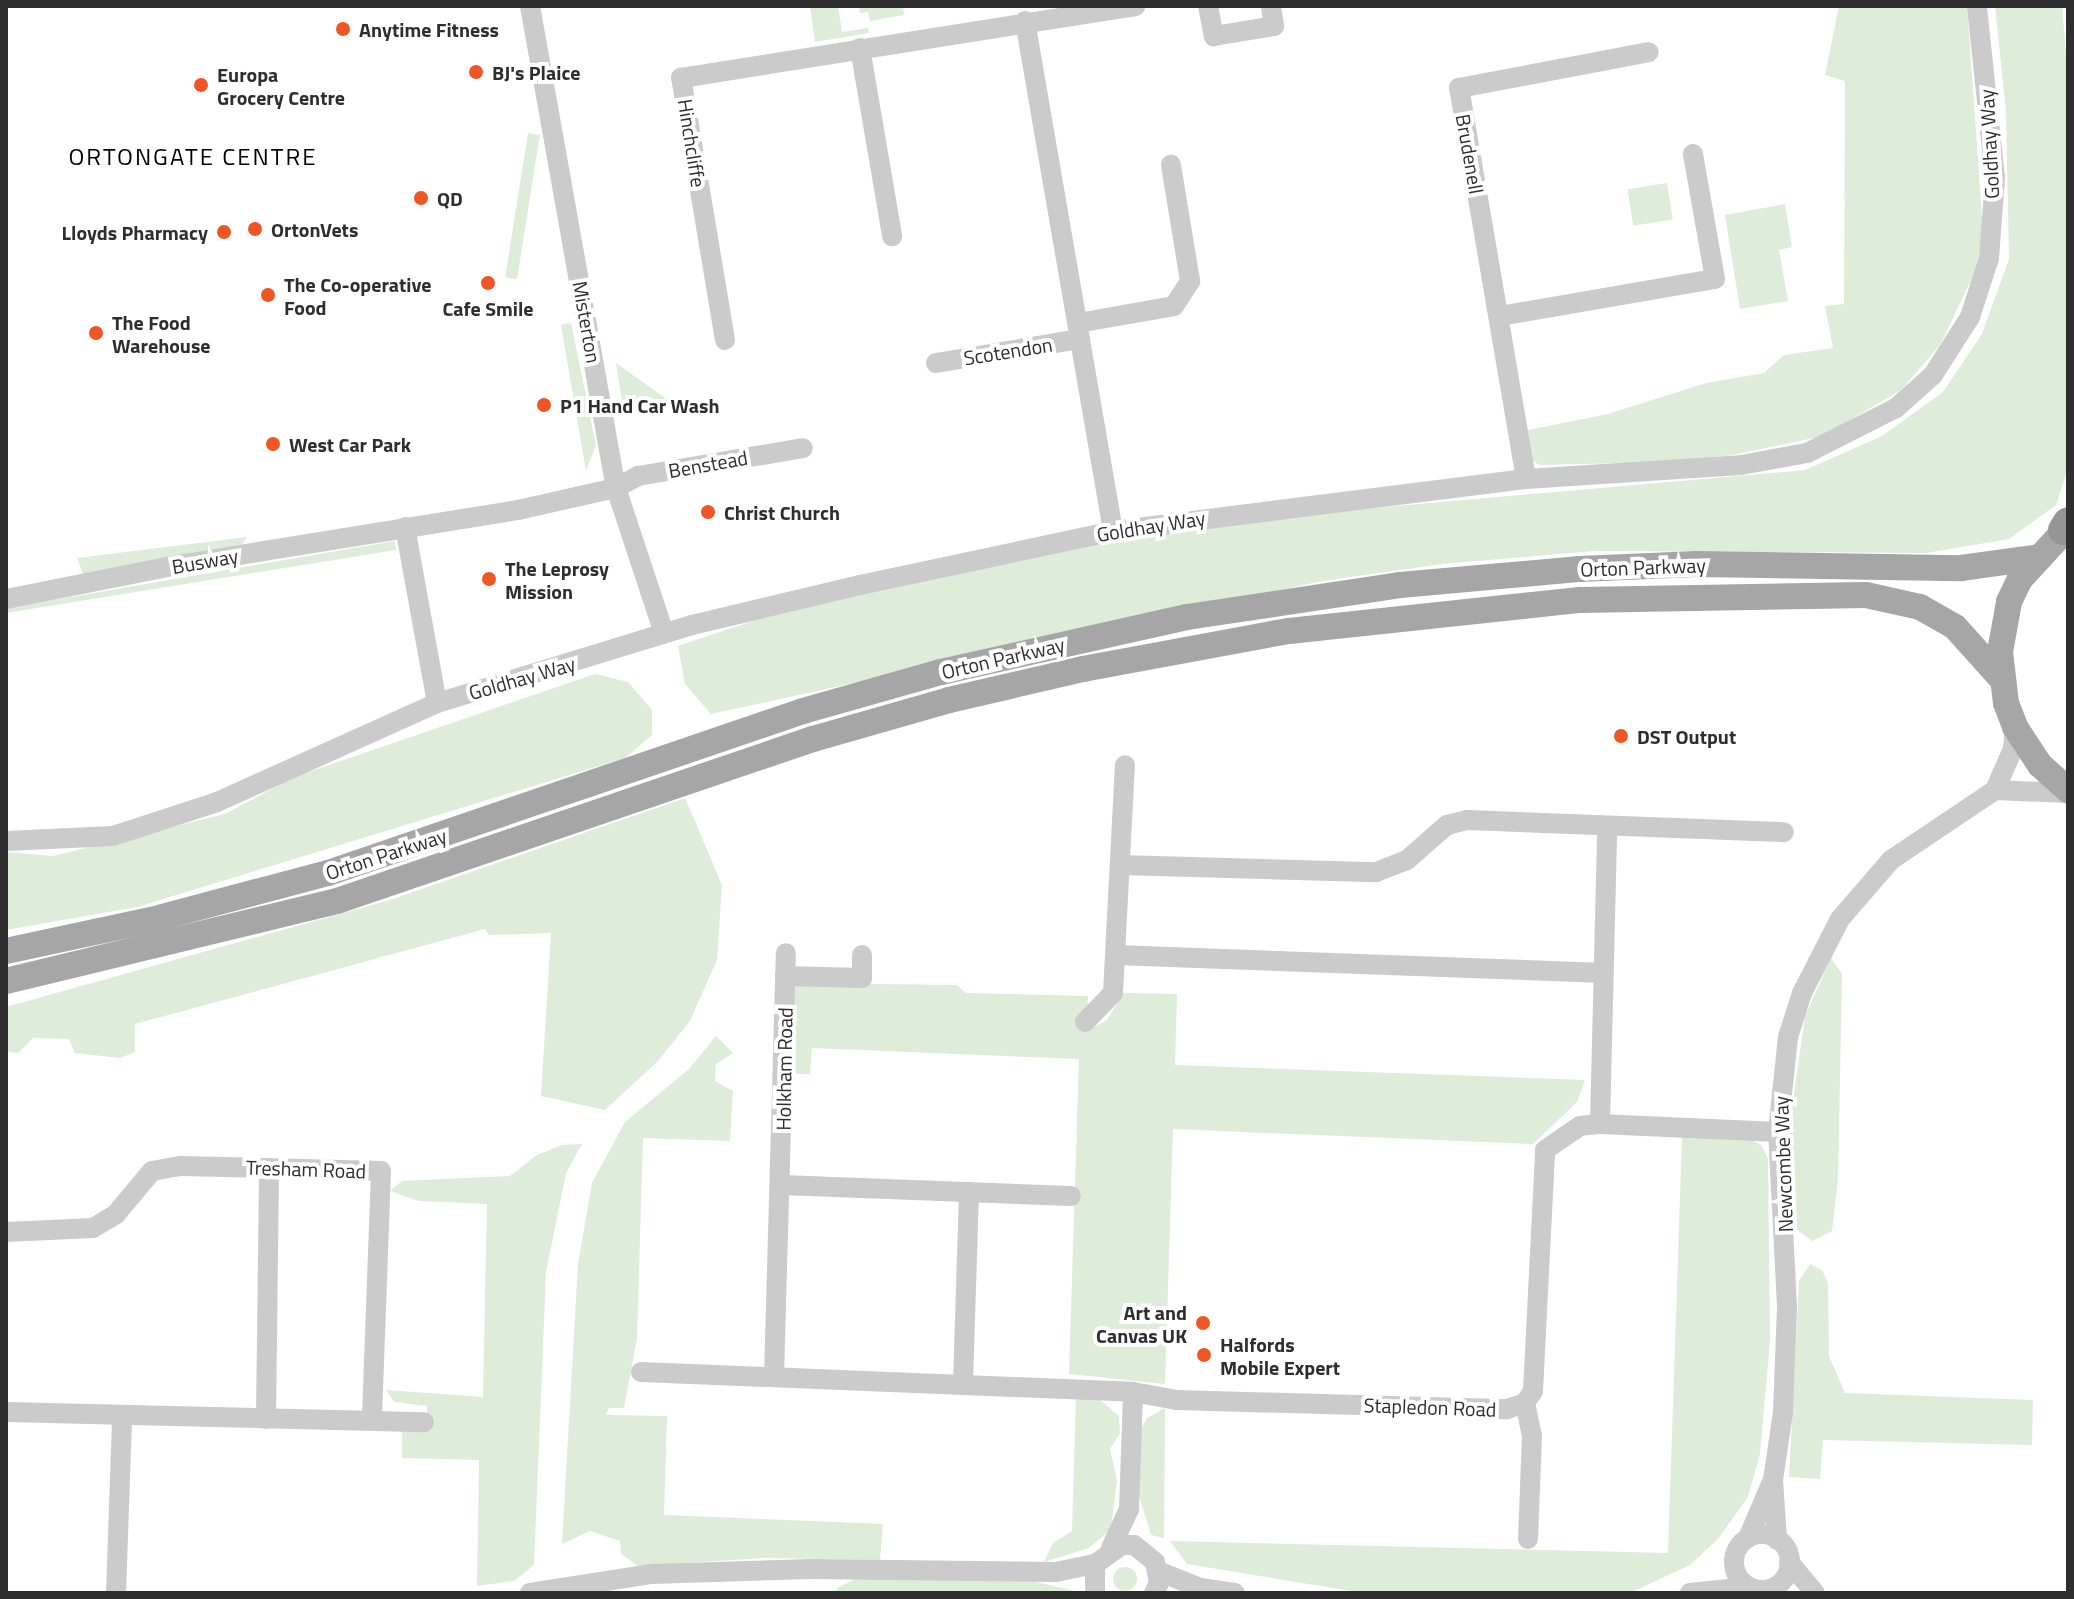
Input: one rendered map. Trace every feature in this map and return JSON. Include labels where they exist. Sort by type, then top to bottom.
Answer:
[{"type":"main road","points":[[2066,526],[2034,558],[2009,602],[2001,678],[2015,727],[2040,765],[2068,791]]},
{"type":"main road","name":"Orton Parkway","points":[[6,951],[151,920],[328,873],[819,707],[941,672],[1187,617],[1400,585],[1580,569],[1741,564],[1961,568],[2034,558]]},
{"type":"main road","name":"Orton Parkway","points":[[6,981],[337,901],[754,758],[949,700],[1083,669],[1289,631],[1580,600],[1866,595],[1920,607],[1955,627],[2001,678]]},
{"type":"street","name":"Misterton","points":[[530,6],[616,488],[664,633]]},
{"type":"street","name":"Hinchcliffe","points":[[725,340],[681,78],[1025,21],[1135,6]]},
{"type":"street","points":[[1208,6],[1214,36],[1274,26],[1271,6]]},
{"type":"street","name":"Goldhay Way","points":[[6,841],[113,836],[217,802],[437,703],[664,633],[1113,531],[1526,479],[1741,465],[1807,453],[1896,408],[1933,375],[1970,317],[1989,258],[1995,178],[1977,6]]},
{"type":"street","points":[[1025,21],[1113,531]]},
{"type":"street","points":[[860,48],[892,236]]},
{"type":"street","name":"Brudenell","points":[[1526,479],[1459,88],[1649,52]]},
{"type":"street","points":[[1500,316],[1715,279],[1693,154]]},
{"type":"street","points":[[1079,331],[1174,306],[1190,281],[1171,165]]},
{"type":"street","name":"Scotendon","points":[[936,363],[1079,331]]},
{"type":"street","name":"Benstead","points":[[405,527],[616,488],[638,476],[803,448]]},
{"type":"street","points":[[405,527],[437,703]]},
{"type":"street","name":"Busway","points":[[6,599],[405,527]]},
{"type":"street","points":[[2015,727],[2013,749],[1995,790],[2068,791]]},
{"type":"street","points":[[1085,1022],[1113,993],[1125,765]]},
{"type":"street","name":"Newcombe Way","points":[[1777,1540],[1773,1480],[1787,1337],[1778,1132],[1788,1037],[1802,993],[1840,919],[1891,860],[1995,790]]},
{"type":"street","points":[[1120,865],[1376,872],[1407,860],[1447,825],[1467,820],[1784,832]]},
{"type":"street","points":[[1600,1124],[1607,827]]},
{"type":"street","name":"Holkham Road","points":[[774,1377],[782,1185],[786,953]]},
{"type":"street","points":[[785,976],[862,978],[862,955]]},
{"type":"street","points":[[1116,955],[1604,973]]},
{"type":"street","name":"Stapledon Road","points":[[1133,1392],[1177,1400],[1507,1409],[1525,1403],[1533,1391],[1545,1150],[1570,1131],[1600,1124],[1778,1132]]},
{"type":"street","name":"Tresham Road","points":[[6,1232],[93,1228],[116,1214],[152,1171],[181,1166],[381,1171],[372,1420]]},
{"type":"street","points":[[266,1419],[269,1168]]},
{"type":"street","points":[[782,1185],[1071,1196]]},
{"type":"street","points":[[963,1383],[969,1192]]},
{"type":"street","points":[[530,1593],[651,1574],[810,1569],[1056,1572],[1095,1564],[1111,1548],[1129,1509],[1133,1392],[641,1372]]},
{"type":"street","points":[[1525,1403],[1532,1435],[1528,1539]]},
{"type":"street","points":[[6,1412],[424,1422]]},
{"type":"street","points":[[116,1593],[122,1417]]},
{"type":"street","name":"Newcombe Way","points":[[1748,1538],[1773,1480]]},
{"type":"street","points":[[1129,1509],[1158,1571],[1200,1588],[1235,1593]]},
{"type":"street","points":[[1689,1593],[1734,1559],[1748,1538],[1763,1535],[1777,1540],[1789,1562],[1815,1593]]},
{"type":"street","points":[[1111,1548],[1134,1545],[1147,1553]]},
{"type":"street","points":[[1734,1559],[1737,1575],[1749,1587]]},
{"type":"street","points":[[1689,1593],[1749,1587],[1781,1591],[1789,1562]]},
{"type":"street","points":[[1056,1572],[1094,1592],[1095,1564]]},
{"type":"street","points":[[1154,1593],[1158,1571]]},
{"type":"street","points":[[1176,1593],[1200,1588]]},
{"type":"green space","points":[[810,6],[838,6],[842,32],[868,28],[869,33],[815,42]]},
{"type":"green space","points":[[859,6],[903,6],[904,15],[870,21],[868,12],[860,13]]},
{"type":"green space","points":[[1839,6],[1967,6],[1983,230],[1976,270],[1940,345],[1901,390],[1823,436],[1733,455],[1667,462],[1539,465],[1531,459],[1528,430],[1608,414],[1706,383],[1764,373],[1784,355],[1833,348],[1825,306],[1844,304],[1845,81],[1825,75]]},
{"type":"green space","points":[[1995,6],[2062,6],[2068,76],[2068,468],[2056,505],[2009,539],[1926,553],[1594,551],[1443,564],[1322,581],[711,714],[685,684],[678,646],[860,585],[1113,531],[1805,470],[1882,436],[1943,392],[1982,334],[2009,259],[2006,111]]},
{"type":"green space","points":[[528,133],[540,135],[517,279],[505,277]]},
{"type":"green space","points":[[1667,183],[1673,220],[1633,226],[1627,189]]},
{"type":"green space","points":[[1785,204],[1792,247],[1779,250],[1788,301],[1740,309],[1725,215]]},
{"type":"green space","points":[[571,323],[596,445],[586,471],[561,325]]},
{"type":"green space","points":[[616,363],[668,400],[623,407]]},
{"type":"green space","points":[[247,537],[239,548],[84,577],[77,558]]},
{"type":"green space","points":[[395,541],[396,550],[6,613],[6,608]]},
{"type":"green space","points":[[595,674],[628,682],[652,710],[652,735],[625,758],[137,907],[6,930],[6,852],[53,856],[225,814],[294,777]]},
{"type":"green space","points":[[685,798],[722,885],[717,960],[690,1021],[658,1061],[605,1110],[541,1096],[551,933],[489,935],[485,929],[135,1024],[135,1052],[120,1058],[75,1053],[69,1039],[33,1038],[18,1053],[6,1052],[6,1007],[390,900]]},
{"type":"green space","points":[[1831,958],[1842,974],[1838,1180],[1832,1231],[1812,1241],[1792,1226],[1789,1130],[1805,1016]]},
{"type":"green space","points":[[793,983],[957,985],[966,993],[1088,996],[1087,1031],[1107,1020],[1123,993],[1177,994],[1175,1065],[1585,1080],[1577,1102],[1533,1144],[1173,1129],[1165,1384],[1069,1374],[1079,1059],[812,1048],[810,1074],[790,1074]]},
{"type":"green space","points":[[716,1036],[733,1053],[716,1064],[715,1081],[733,1091],[730,1141],[643,1138],[637,1338],[624,1408],[609,1408],[606,1415],[667,1416],[664,1515],[883,1524],[880,1560],[764,1558],[638,1566],[621,1554],[620,1541],[590,1531],[562,1544],[578,1264],[592,1183],[625,1122],[689,1069]]},
{"type":"green space","points":[[1682,1137],[1747,1137],[1762,1146],[1768,1159],[1770,1341],[1760,1454],[1748,1497],[1718,1539],[1690,1565],[1630,1593],[1363,1593],[1187,1564],[1170,1541],[1668,1553]]},
{"type":"green space","points":[[582,1144],[566,1173],[546,1272],[534,1565],[514,1581],[477,1586],[479,1460],[402,1458],[402,1428],[427,1426],[427,1406],[394,1402],[386,1390],[483,1397],[487,1204],[419,1201],[390,1191],[402,1181],[510,1176],[537,1155],[562,1145]]},
{"type":"green space","points":[[1810,1264],[1822,1270],[1828,1283],[1829,1356],[1845,1393],[2033,1400],[2032,1445],[1823,1440],[1820,1479],[1789,1477],[1799,1281]]},
{"type":"green space","points":[[1076,1397],[1100,1400],[1119,1416],[1120,1433],[1110,1449],[1117,1480],[1111,1529],[1089,1548],[1044,1562],[1053,1543],[1072,1531]]},
{"type":"green space","points":[[1165,1408],[1164,1538],[1151,1535],[1139,1496],[1141,1429],[1147,1418]]},
{"type":"green space","points":[[1125,1567],[1134,1570],[1137,1579],[1134,1588],[1125,1591],[1116,1588],[1113,1579],[1116,1570]]},
{"type":"green space","points":[[858,1578],[1032,1581],[1083,1593],[836,1593],[837,1588]]},
{"type":"place","name":"Anytime Fitness","points":[[343,29]]},
{"type":"place","name":"BJ's Plaice","points":[[476,72]]},
{"type":"place","name":"Europa Grocery Centre","points":[[201,85]]},
{"type":"place","name":"QD","points":[[421,198]]},
{"type":"place","name":"OrtonVets","points":[[255,229]]},
{"type":"place","name":"Lloyds Pharmacy","points":[[224,232]]},
{"type":"place","name":"Cafe Smile","points":[[488,283]]},
{"type":"place","name":"The Co-operative Food","points":[[268,295]]},
{"type":"place","name":"The Food Warehouse","points":[[96,333]]},
{"type":"place","name":"P1 Hand Car Wash","points":[[544,405]]},
{"type":"place","name":"West Car Park","points":[[273,444]]},
{"type":"place","name":"Christ Church","points":[[708,512]]},
{"type":"place","name":"The Leprosy Mission","points":[[489,579]]},
{"type":"place","name":"DST Output","points":[[1621,736]]},
{"type":"place","name":"Art and Canvas UK","points":[[1203,1323]]},
{"type":"place","name":"Halfords Mobile Expert","points":[[1204,1355]]},
{"type":"district","name":"ORTONGATE CENTRE","points":[[193,157]]}]
